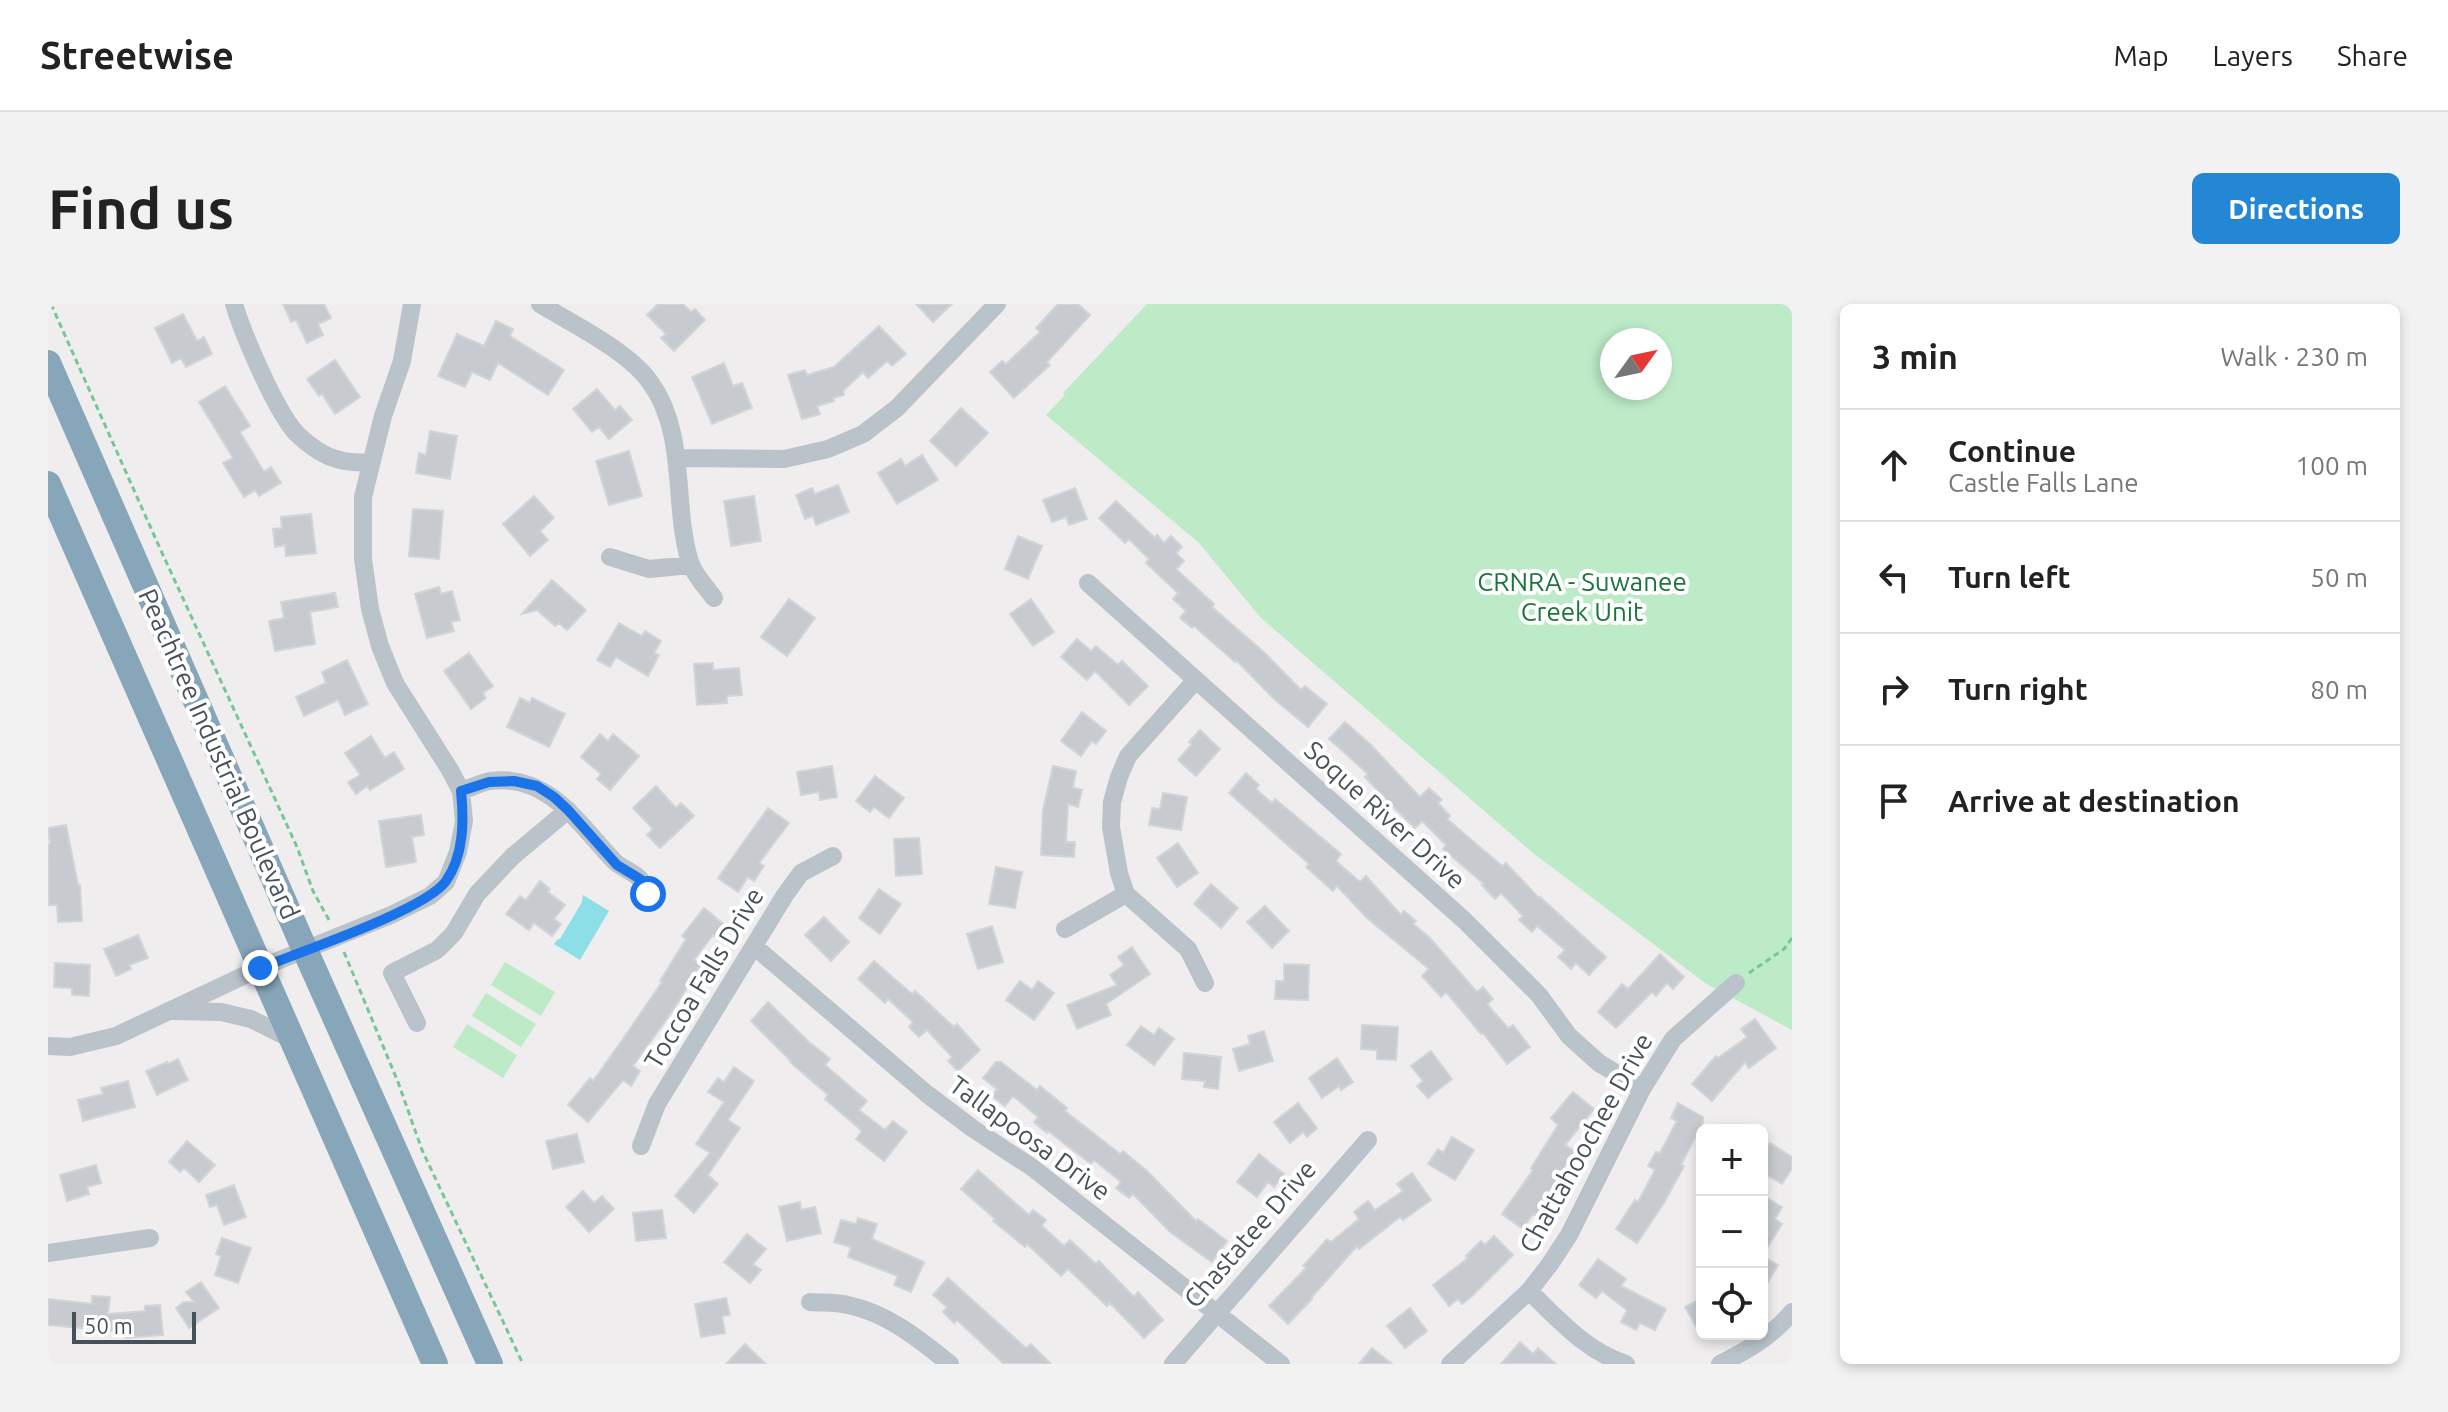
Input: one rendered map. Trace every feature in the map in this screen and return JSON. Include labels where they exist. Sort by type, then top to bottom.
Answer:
[{"type":"highway","name":"Peachtree Industrial Boulevard","points":[[48,363],[490,1364]]},
{"type":"highway","name":"Peachtree Industrial Boulevard","points":[[48,484],[435,1364]]},
{"type":"street","points":[[234,304],[276,400],[297,434],[318,450],[339,460],[371,463]]},
{"type":"street","points":[[48,1046],[70,1047],[116,1036],[260,968],[338,938],[430,896],[446,882],[458,852],[464,821],[461,791],[395,683],[370,609],[363,559],[363,497],[383,416],[402,361],[412,304]]},
{"type":"street","points":[[540,304],[621,354],[650,382],[665,409],[677,458],[681,514],[691,565],[714,598]]},
{"type":"street","points":[[677,458],[784,459],[828,449],[863,434],[897,408],[997,304]]},
{"type":"street","points":[[610,557],[649,569],[691,565]]},
{"type":"street","name":"Soque River Drive","points":[[1088,583],[1512,966],[1539,995],[1569,1036],[1599,1063],[1642,1089]]},
{"type":"street","points":[[1195,681],[1128,756],[1112,802],[1111,827],[1126,894],[1188,949],[1205,983]]},
{"type":"street","points":[[461,791],[489,782],[514,781],[537,786],[568,810],[617,865],[640,879],[648,894]]},
{"type":"street","points":[[417,1023],[392,973],[437,950],[454,933],[477,894],[513,856],[568,810]]},
{"type":"street","name":"Toccoa Falls Drive","points":[[641,1146],[657,1104],[785,895],[801,873],[833,856]]},
{"type":"street","points":[[1065,929],[1126,894]]},
{"type":"street","name":"Tallapoosa Drive","points":[[755,947],[927,1094],[1033,1168],[1281,1364]]},
{"type":"street","name":"Chattahoochee Drive","points":[[1450,1364],[1529,1291],[1569,1235],[1642,1089],[1673,1039],[1736,983]]},
{"type":"street","points":[[166,1011],[236,1015],[291,1039]]},
{"type":"street","name":"Chastatee Drive","points":[[1173,1364],[1368,1140]]},
{"type":"street","points":[[48,1253],[150,1238]]},
{"type":"street","points":[[1529,1291],[1576,1337],[1610,1359],[1626,1364]]},
{"type":"street","points":[[810,1302],[848,1305],[882,1317],[915,1335],[950,1364]]},
{"type":"street","points":[[1720,1364],[1751,1349],[1792,1312]]},
{"type":"path","points":[[51,304],[297,847],[313,891],[338,938],[398,1082],[422,1150],[523,1364]]},
{"type":"path","points":[[1736,983],[1784,949],[1792,938]]},
{"type":"green space","name":"CRNRA - Suwanee Creek Unit","points":[[1147,304],[1792,304],[1792,1030],[1705,983],[1533,853],[1261,618],[1199,543],[1046,415],[1065,395],[1063,393]]},
{"type":"green space","points":[[505,962],[555,992],[541,1016],[491,985]]},
{"type":"green space","points":[[486,993],[536,1024],[521,1047],[472,1016]]},
{"type":"green space","points":[[467,1024],[517,1055],[503,1078],[453,1047]]},
{"type":"water","points":[[583,895],[609,911],[580,960],[554,944],[582,902]]},
{"type":"building","points":[[283,304],[324,304],[331,318],[318,324],[323,335],[307,343],[296,320],[291,322]]},
{"type":"building","points":[[658,304],[683,304],[691,312],[695,309],[705,320],[674,351],[661,338],[666,334],[647,315]]},
{"type":"building","points":[[916,304],[952,304],[933,322]]},
{"type":"building","points":[[1058,304],[1078,304],[1090,315],[1047,362],[1050,365],[1014,398],[990,372],[1002,361],[1006,364],[1040,332],[1036,328]]},
{"type":"building","points":[[183,314],[197,341],[204,337],[212,354],[186,367],[181,358],[172,363],[155,328]]},
{"type":"building","points":[[496,321],[513,329],[510,336],[564,370],[548,395],[498,363],[490,380],[472,372],[465,387],[438,376],[457,334],[484,346]]},
{"type":"building","points":[[879,326],[906,354],[892,366],[887,361],[868,378],[863,372],[843,391],[844,395],[817,406],[820,414],[802,419],[788,375],[805,370],[807,375],[834,367]]},
{"type":"building","points":[[335,360],[360,397],[335,414],[307,379]]},
{"type":"building","points":[[724,363],[733,386],[742,383],[752,408],[712,424],[692,377]]},
{"type":"building","points":[[225,386],[250,426],[240,432],[264,472],[271,467],[281,483],[259,496],[255,490],[244,497],[223,463],[233,458],[199,402]]},
{"type":"building","points":[[597,389],[615,410],[620,406],[632,420],[609,439],[599,427],[592,432],[573,409]]},
{"type":"building","points":[[961,408],[988,433],[956,466],[930,441]]},
{"type":"building","points":[[430,431],[457,436],[450,479],[416,473],[419,453],[426,455]]},
{"type":"building","points":[[629,451],[642,496],[609,505],[596,461]]},
{"type":"building","points":[[922,455],[938,480],[897,504],[878,473],[901,459],[905,466]]},
{"type":"building","points":[[838,485],[849,512],[816,525],[813,516],[805,519],[796,495],[812,488],[815,494]]},
{"type":"building","points":[[1075,488],[1087,519],[1069,525],[1066,517],[1052,522],[1043,500]]},
{"type":"building","points":[[534,496],[554,518],[540,531],[548,540],[530,556],[503,524]]},
{"type":"building","points":[[754,496],[761,541],[731,546],[724,501]]},
{"type":"building","points":[[1116,501],[1155,538],[1157,535],[1164,543],[1171,536],[1182,547],[1176,553],[1184,561],[1176,569],[1301,690],[1305,686],[1327,704],[1308,727],[1274,699],[1236,660],[1180,618],[1186,611],[1173,599],[1178,593],[1146,563],[1149,559],[1129,539],[1125,543],[1099,518]]},
{"type":"building","points":[[413,509],[443,511],[439,559],[409,556]]},
{"type":"building","points":[[311,514],[316,553],[286,556],[285,545],[275,547],[273,529],[282,528],[281,517]]},
{"type":"building","points":[[1018,536],[1042,546],[1028,579],[1005,569]]},
{"type":"building","points":[[552,580],[586,610],[567,630],[559,623],[555,626],[537,610],[522,614]]},
{"type":"building","points":[[439,587],[441,594],[452,591],[460,620],[451,622],[454,631],[427,638],[415,594]]},
{"type":"building","points":[[335,593],[338,607],[310,612],[315,644],[275,651],[269,621],[284,618],[281,602]]},
{"type":"building","points":[[789,599],[815,618],[787,656],[761,637]]},
{"type":"building","points":[[1031,599],[1054,632],[1033,646],[1010,614]]},
{"type":"building","points":[[619,623],[642,636],[645,631],[661,641],[654,653],[659,655],[648,676],[616,657],[610,667],[597,660]]},
{"type":"building","points":[[1077,639],[1091,651],[1096,646],[1118,665],[1122,661],[1148,686],[1129,705],[1095,671],[1087,680],[1061,657]]},
{"type":"building","points":[[469,653],[493,686],[483,693],[486,698],[471,709],[444,671]]},
{"type":"building","points":[[347,660],[368,704],[345,715],[338,700],[304,716],[296,697],[326,683],[322,672]]},
{"type":"building","points":[[713,663],[713,670],[739,668],[742,695],[727,696],[727,703],[697,705],[694,664]]},
{"type":"building","points":[[520,698],[530,703],[532,698],[565,714],[549,747],[507,727]]},
{"type":"building","points":[[1082,712],[1106,731],[1096,744],[1092,741],[1081,756],[1061,741]]},
{"type":"building","points":[[1345,722],[1420,797],[1429,788],[1442,800],[1438,803],[1450,816],[1447,819],[1502,866],[1506,863],[1539,898],[1606,957],[1589,975],[1576,963],[1571,969],[1558,957],[1565,950],[1537,926],[1532,932],[1519,920],[1523,916],[1501,893],[1495,899],[1484,884],[1443,849],[1446,845],[1422,821],[1415,828],[1390,804],[1365,777],[1368,774],[1329,739]]},
{"type":"building","points":[[1200,730],[1220,749],[1196,776],[1178,760]]},
{"type":"building","points":[[600,734],[608,741],[613,734],[639,756],[610,790],[597,779],[601,774],[581,757]]},
{"type":"building","points":[[371,736],[385,758],[394,752],[404,769],[370,790],[367,786],[356,794],[348,782],[360,775],[345,753]]},
{"type":"building","points":[[832,766],[837,797],[820,800],[819,792],[801,795],[797,772]]},
{"type":"building","points":[[1053,766],[1076,771],[1073,788],[1082,790],[1078,807],[1068,804],[1066,842],[1075,842],[1074,857],[1041,855],[1043,810]]},
{"type":"building","points":[[1246,773],[1259,785],[1256,789],[1272,803],[1275,799],[1341,854],[1336,861],[1360,882],[1366,876],[1401,915],[1404,911],[1416,921],[1413,924],[1429,937],[1477,992],[1483,987],[1493,999],[1487,1004],[1508,1028],[1513,1025],[1530,1047],[1507,1064],[1446,992],[1441,997],[1422,976],[1429,969],[1367,918],[1337,886],[1333,891],[1306,867],[1309,864],[1229,793]]},
{"type":"building","points":[[875,776],[904,798],[889,818],[874,807],[870,812],[856,801]]},
{"type":"building","points":[[656,786],[676,808],[681,803],[694,816],[660,848],[647,835],[653,829],[633,808]]},
{"type":"building","points":[[1163,793],[1187,797],[1181,830],[1149,825],[1152,808],[1160,809]]},
{"type":"building","points":[[768,808],[789,823],[759,863],[764,866],[754,881],[748,877],[738,892],[718,878]]},
{"type":"building","points":[[421,815],[424,835],[412,837],[416,862],[386,867],[379,821]]},
{"type":"building","points":[[66,825],[80,885],[82,921],[58,922],[57,905],[49,905],[48,828]]},
{"type":"building","points":[[919,838],[922,874],[896,876],[894,839]]},
{"type":"building","points":[[1178,843],[1198,873],[1177,887],[1157,858]]},
{"type":"building","points":[[996,867],[1022,872],[1015,908],[989,904]]},
{"type":"building","points":[[540,881],[565,905],[554,919],[561,924],[552,936],[534,923],[529,930],[506,914],[520,896],[526,900]]},
{"type":"building","points":[[1211,884],[1238,908],[1221,928],[1194,904]]},
{"type":"building","points":[[879,889],[901,904],[880,934],[859,918]]},
{"type":"building","points":[[1265,906],[1289,931],[1272,948],[1247,922]]},
{"type":"building","points":[[704,908],[727,927],[718,939],[713,935],[694,960],[701,964],[674,1009],[633,1066],[640,1071],[631,1086],[623,1080],[588,1122],[568,1105],[590,1078],[593,1081],[623,1039],[662,982],[686,939],[682,936]]},
{"type":"building","points":[[824,917],[849,942],[831,961],[805,935]]},
{"type":"building","points":[[992,926],[1003,962],[978,969],[967,934]]},
{"type":"building","points":[[138,935],[148,958],[129,965],[131,969],[116,976],[104,949]]},
{"type":"building","points":[[1132,947],[1150,974],[1106,1004],[1111,1015],[1077,1029],[1067,1005],[1117,985],[1110,975],[1124,965],[1118,957]]},
{"type":"building","points":[[1660,954],[1684,977],[1673,989],[1667,983],[1656,996],[1652,992],[1616,1028],[1598,1012],[1622,984],[1628,989]]},
{"type":"building","points":[[874,961],[912,994],[915,991],[954,1027],[957,1024],[980,1050],[958,1071],[948,1061],[952,1057],[927,1030],[919,1037],[909,1027],[913,1022],[888,999],[885,1003],[858,979]]},
{"type":"building","points":[[55,963],[90,965],[89,996],[72,995],[72,988],[54,987]]},
{"type":"building","points":[[1284,964],[1309,965],[1308,1000],[1275,999],[1276,981],[1284,981]]},
{"type":"building","points":[[1020,981],[1032,990],[1038,981],[1054,993],[1034,1020],[1006,1000]]},
{"type":"building","points":[[768,1002],[830,1059],[825,1065],[867,1101],[859,1110],[885,1130],[893,1121],[907,1132],[884,1161],[856,1139],[862,1131],[825,1099],[828,1095],[790,1062],[751,1021]]},
{"type":"building","points":[[1755,1019],[1776,1048],[1749,1068],[1745,1062],[1712,1101],[1692,1084],[1716,1056],[1718,1058],[1747,1037],[1741,1029]]},
{"type":"building","points":[[1362,1025],[1398,1027],[1396,1060],[1377,1059],[1377,1050],[1361,1049]]},
{"type":"building","points":[[1141,1026],[1154,1035],[1159,1028],[1174,1039],[1154,1065],[1127,1045]]},
{"type":"building","points":[[1264,1031],[1273,1061],[1239,1071],[1233,1049],[1250,1044],[1248,1036]]},
{"type":"building","points":[[1431,1051],[1452,1079],[1428,1098],[1417,1086],[1423,1081],[1411,1066]]},
{"type":"building","points":[[1184,1053],[1221,1057],[1218,1089],[1204,1087],[1205,1081],[1182,1079]]},
{"type":"building","points":[[1337,1058],[1353,1082],[1341,1090],[1339,1086],[1322,1098],[1309,1078]]},
{"type":"building","points":[[178,1059],[188,1080],[157,1095],[146,1071]]},
{"type":"building","points":[[996,1062],[1001,1062],[1037,1090],[1040,1086],[1067,1108],[1065,1111],[1147,1171],[1196,1221],[1198,1219],[1227,1241],[1212,1262],[1170,1232],[1133,1194],[1129,1198],[1116,1188],[1121,1182],[1094,1160],[1091,1164],[1047,1133],[1034,1122],[1038,1117],[1013,1096],[1005,1106],[992,1096],[997,1089],[983,1078]]},
{"type":"building","points":[[734,1067],[754,1081],[728,1120],[740,1128],[708,1175],[718,1184],[694,1213],[675,1196],[710,1153],[696,1144],[724,1102],[708,1092],[718,1078],[724,1082]]},
{"type":"building","points":[[128,1081],[135,1107],[83,1121],[78,1100],[103,1094],[101,1088]]},
{"type":"building","points":[[1573,1092],[1594,1109],[1565,1145],[1575,1151],[1544,1201],[1548,1204],[1539,1218],[1533,1214],[1523,1229],[1502,1214],[1533,1170],[1531,1168],[1558,1125],[1551,1118]]},
{"type":"building","points":[[1298,1103],[1317,1128],[1307,1137],[1303,1132],[1290,1143],[1274,1122]]},
{"type":"building","points":[[1678,1103],[1703,1117],[1703,1122],[1696,1124],[1696,1136],[1681,1165],[1684,1166],[1637,1243],[1616,1229],[1635,1200],[1638,1202],[1655,1170],[1648,1166],[1656,1152],[1660,1153],[1677,1121],[1671,1118]]},
{"type":"building","points":[[577,1134],[584,1162],[553,1169],[546,1141]]},
{"type":"building","points":[[1452,1137],[1474,1150],[1455,1180],[1428,1164],[1438,1149],[1443,1153]]},
{"type":"building","points":[[187,1141],[215,1165],[199,1182],[184,1168],[180,1172],[169,1162]]},
{"type":"building","points":[[1770,1143],[1792,1157],[1792,1168],[1782,1184],[1768,1176]]},
{"type":"building","points":[[1259,1154],[1284,1174],[1274,1187],[1268,1182],[1257,1197],[1237,1182]]},
{"type":"building","points":[[96,1165],[101,1183],[87,1187],[89,1194],[67,1201],[60,1175]]},
{"type":"building","points":[[978,1170],[1029,1215],[1033,1210],[1046,1220],[1042,1226],[1064,1246],[1070,1240],[1096,1264],[1099,1261],[1134,1297],[1138,1292],[1163,1320],[1144,1338],[1110,1303],[1107,1306],[1068,1269],[1061,1276],[1027,1244],[1025,1247],[961,1189]]},
{"type":"building","points":[[1412,1173],[1431,1200],[1403,1220],[1400,1217],[1359,1249],[1357,1246],[1288,1324],[1269,1306],[1306,1268],[1303,1266],[1327,1239],[1331,1242],[1359,1219],[1354,1212],[1368,1201],[1375,1210],[1403,1191],[1397,1184]]},
{"type":"building","points":[[234,1185],[246,1217],[224,1225],[217,1205],[210,1207],[206,1195]]},
{"type":"building","points":[[583,1191],[594,1203],[602,1196],[614,1209],[589,1232],[566,1207]]},
{"type":"building","points":[[1768,1199],[1782,1207],[1775,1219],[1782,1224],[1768,1246]]},
{"type":"building","points":[[800,1202],[801,1210],[815,1207],[821,1233],[787,1241],[779,1207]]},
{"type":"building","points":[[662,1210],[666,1238],[636,1241],[633,1213]]},
{"type":"building","points":[[858,1218],[877,1224],[872,1239],[924,1262],[911,1292],[894,1285],[898,1276],[848,1257],[851,1247],[834,1242],[841,1220],[856,1224]]},
{"type":"building","points":[[747,1234],[766,1249],[753,1264],[761,1270],[750,1283],[724,1262]]},
{"type":"building","points":[[1494,1236],[1513,1255],[1462,1304],[1458,1299],[1449,1306],[1433,1285],[1468,1258],[1466,1256],[1481,1241],[1485,1245]]},
{"type":"building","points":[[222,1238],[251,1248],[238,1283],[215,1275],[221,1256],[216,1254]]},
{"type":"building","points":[[1598,1259],[1626,1279],[1621,1286],[1666,1309],[1655,1330],[1640,1323],[1636,1330],[1621,1322],[1627,1310],[1602,1291],[1596,1298],[1579,1285]]},
{"type":"building","points":[[1768,1259],[1778,1265],[1768,1282]]},
{"type":"building","points":[[948,1278],[1026,1348],[1031,1344],[1051,1364],[1004,1364],[957,1320],[954,1323],[943,1312],[947,1307],[933,1295]]},
{"type":"building","points":[[201,1282],[219,1308],[189,1328],[176,1308],[184,1302],[194,1302],[186,1292]]},
{"type":"building","points":[[92,1296],[110,1297],[108,1314],[145,1311],[145,1306],[160,1305],[163,1335],[126,1338],[126,1332],[48,1325],[48,1299],[92,1304]]},
{"type":"building","points":[[726,1298],[730,1315],[722,1316],[725,1333],[701,1337],[695,1304]]},
{"type":"building","points":[[1696,1301],[1696,1326],[1685,1307]]},
{"type":"building","points":[[1410,1308],[1427,1331],[1405,1348],[1387,1326]]},
{"type":"building","points":[[1520,1342],[1533,1354],[1538,1348],[1556,1364],[1501,1364]]},
{"type":"building","points":[[745,1344],[766,1364],[726,1364]]},
{"type":"building","points":[[1372,1348],[1392,1364],[1359,1364]]},
{"type":"route","points":[[260,968],[338,938],[430,896],[446,882],[458,852],[464,821],[461,791],[489,782],[514,781],[537,786],[554,797],[617,865],[640,879],[648,894]]}]
